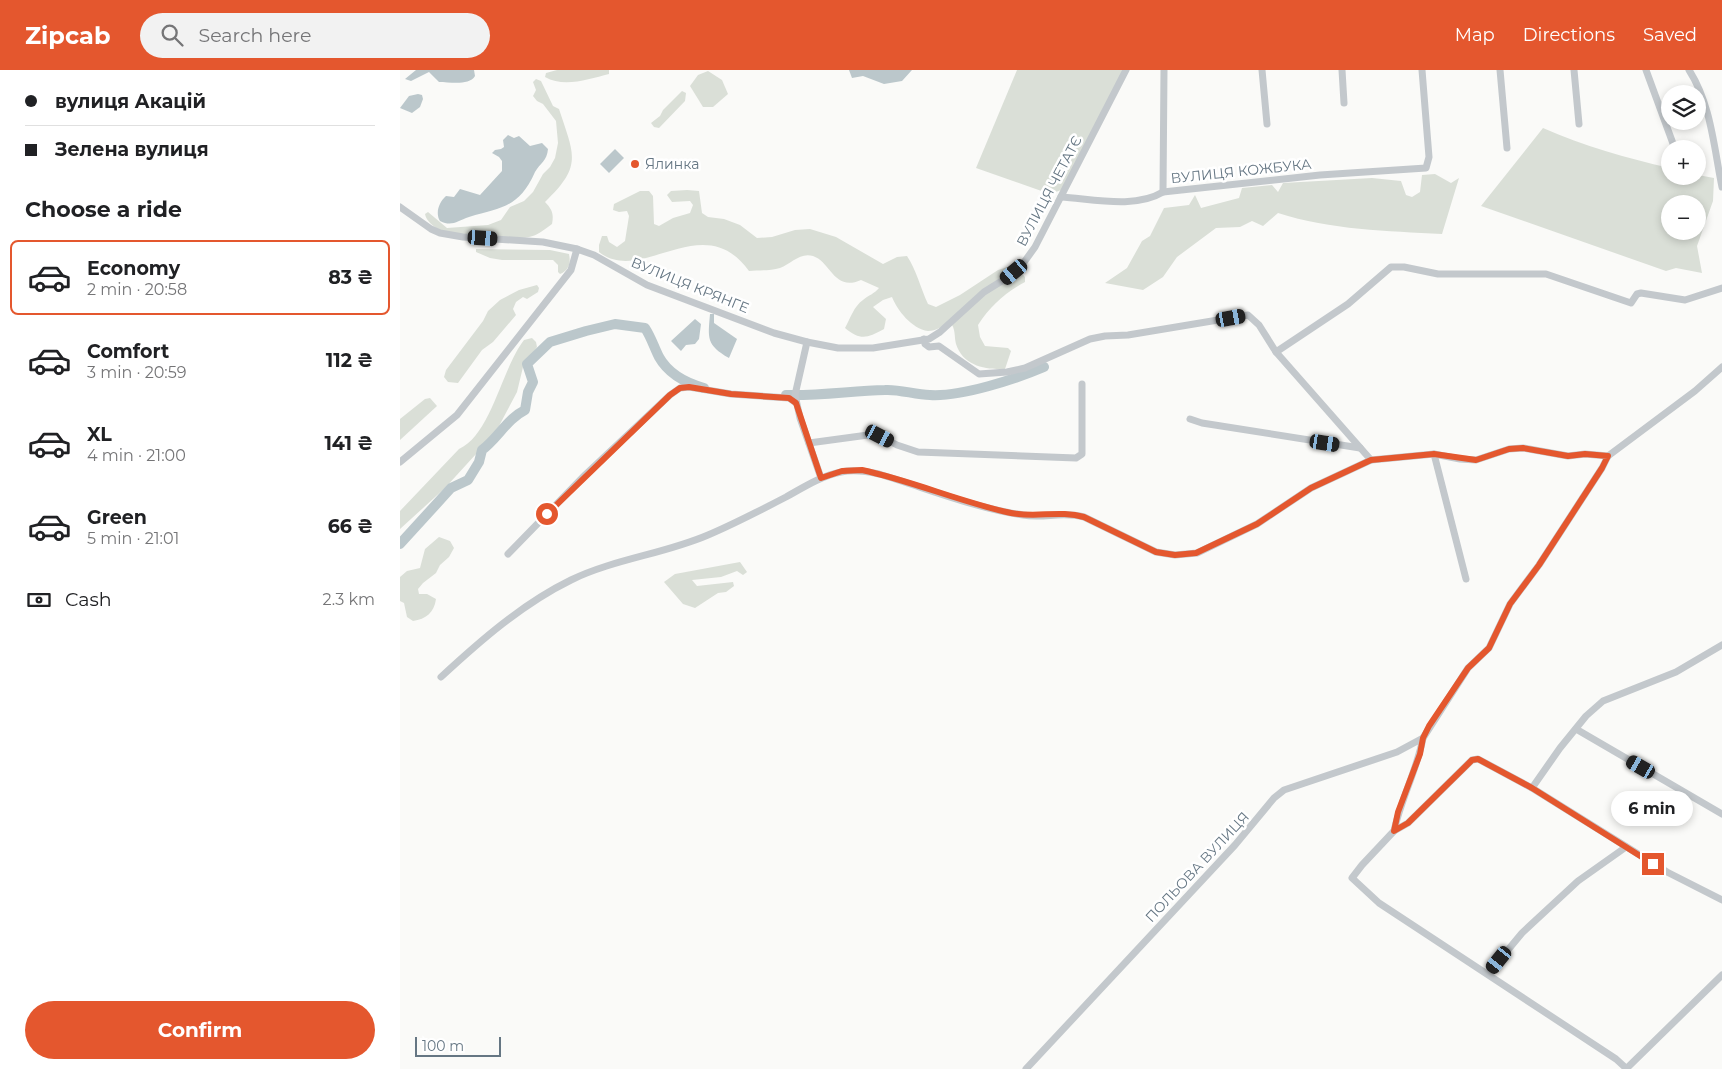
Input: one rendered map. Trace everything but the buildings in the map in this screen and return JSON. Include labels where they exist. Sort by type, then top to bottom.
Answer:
[{"type":"street","name":"ВУЛИЦЯ ЧЕТАТЄ","points":[[924,340],[940,332],[984,292],[1005,279],[1022,264],[1035,247],[1126,70]]},
{"type":"street","points":[[1163,192],[1164,70]]},
{"type":"street","points":[[1262,70],[1267,124]]},
{"type":"street","points":[[1342,70],[1344,103]]},
{"type":"street","name":"ВУЛИЦЯ КОЖБУКА","points":[[1061,197],[1137,202],[1152,199],[1163,192],[1320,175],[1426,168],[1428,157],[1422,70]]},
{"type":"street","points":[[1500,70],[1507,148]]},
{"type":"street","points":[[1574,70],[1579,124]]},
{"type":"street","points":[[1646,70],[1672,140]]},
{"type":"street","points":[[1688,70],[1698,85],[1706,108],[1722,187]]},
{"type":"street","name":"ВУЛИЦЯ КРЯНГЕ","points":[[400,207],[440,233],[463,237],[543,242],[577,249],[594,255],[647,284],[774,333],[807,342],[838,348],[873,348],[924,340]]},
{"type":"street","points":[[400,462],[457,415],[571,270],[577,249]]},
{"type":"street","points":[[1276,352],[1348,304],[1391,267],[1404,267],[1438,274],[1546,274],[1631,303],[1637,294],[1641,293],[1684,300],[1722,288]]},
{"type":"street","points":[[924,340],[925,344],[939,346],[979,374],[1008,372],[1024,368],[1090,339],[1128,335],[1248,315],[1259,325],[1276,352],[1371,460]]},
{"type":"street","points":[[807,342],[795,395],[821,478]]},
{"type":"street","name":"ПОЛЬОВА ВУЛИЦЯ","points":[[1394,831],[1398,812],[1420,754],[1423,738],[1468,668],[1489,648],[1510,604],[1544,558],[1608,456],[1695,391],[1722,368]]},
{"type":"street","points":[[809,443],[868,435],[880,436],[918,452],[1076,458],[1082,454],[1082,384]]},
{"type":"street","points":[[508,554],[585,475],[665,399],[680,388],[689,387],[731,394],[789,398],[796,403]]},
{"type":"street","points":[[1190,418],[1202,423],[1360,448]]},
{"type":"street","points":[[441,677],[478,643],[530,604],[572,580],[708,535],[821,478],[842,471],[862,470],[997,510],[1024,516],[1071,514],[1084,517],[1156,552],[1175,555],[1196,553],[1257,524],[1311,488],[1371,460],[1434,454],[1476,460],[1509,449],[1523,448],[1568,456],[1585,454],[1608,456]]},
{"type":"street","points":[[1434,454],[1466,579]]},
{"type":"street","points":[[1532,788],[1544,769],[1586,716],[1603,702],[1676,672],[1722,645]]},
{"type":"street","points":[[1576,729],[1722,814]]},
{"type":"street","name":"ПОЛЬОВА ВУЛИЦЯ","points":[[1026,1069],[1235,844],[1274,798],[1284,790],[1397,752],[1423,738]]},
{"type":"street","points":[[1722,900],[1667,872],[1532,788],[1478,759],[1472,760],[1408,823],[1394,831],[1352,878],[1379,903],[1616,1059],[1626,1069],[1722,975]]},
{"type":"street","points":[[1488,974],[1522,933],[1578,881],[1626,846]]},
{"type":"shaded area","points":[[416,70],[474,70],[475,76],[468,81],[459,83],[439,82],[429,72],[411,81],[405,79]]},
{"type":"shaded area","points":[[557,70],[609,70],[609,74],[568,82],[560,82],[545,77],[546,73]]},
{"type":"shaded area","points":[[849,70],[912,70],[902,81],[884,84],[863,76],[852,78]]},
{"type":"shaded area","points":[[1017,70],[1126,70],[1064,189],[1050,194],[976,168]]},
{"type":"shaded area","points":[[708,71],[722,80],[728,94],[713,107],[703,107],[690,86],[698,75]]},
{"type":"shaded area","points":[[536,79],[541,81],[553,106],[559,109],[571,149],[570,169],[557,190],[545,202],[552,212],[552,224],[535,235],[521,238],[471,236],[440,230],[435,227],[426,217],[425,214],[428,212],[447,228],[488,225],[501,220],[510,207],[524,201],[533,192],[555,158],[558,143],[556,121],[543,104],[533,96],[536,90],[533,82]]},
{"type":"shaded area","points":[[682,91],[686,93],[685,101],[659,128],[654,127],[651,123],[660,116],[663,110]]},
{"type":"shaded area","points":[[422,95],[423,99],[420,107],[412,113],[400,108],[409,96]]},
{"type":"shaded area","points":[[1543,128],[1605,151],[1661,166],[1661,185],[1706,185],[1706,176],[1714,178],[1713,201],[1706,221],[1706,195],[1661,195],[1661,240],[1699,240],[1697,246],[1702,273],[1676,268],[1666,271],[1481,206]]},
{"type":"shaded area","points":[[508,135],[514,138],[519,136],[530,146],[542,143],[548,149],[545,159],[523,193],[500,208],[454,223],[440,221],[438,208],[446,196],[454,197],[460,189],[480,195],[502,171],[502,161],[492,153],[504,147],[503,140]]},
{"type":"shaded area","points":[[615,149],[624,158],[609,173],[600,164]]},
{"type":"shaded area","points":[[1435,174],[1451,183],[1459,178],[1442,234],[1380,231],[1339,226],[1298,219],[1278,213],[1263,226],[1252,221],[1240,227],[1216,228],[1177,257],[1163,277],[1143,290],[1105,283],[1127,268],[1142,241],[1150,236],[1164,208],[1189,205],[1195,195],[1201,208],[1239,198],[1242,188],[1272,185],[1278,192],[1283,183],[1372,178],[1401,181],[1406,195],[1412,197],[1420,192],[1422,175]]},
{"type":"shaded area","points":[[640,191],[649,191],[653,196],[654,224],[659,226],[673,218],[690,213],[693,205],[690,201],[672,202],[667,195],[671,191],[699,191],[702,213],[708,217],[724,219],[740,225],[757,238],[772,237],[795,230],[810,229],[836,237],[883,264],[897,257],[907,256],[928,304],[936,307],[960,295],[998,270],[1014,265],[1025,277],[1025,282],[999,300],[978,325],[980,337],[985,346],[1008,348],[1011,351],[1005,369],[990,369],[970,362],[959,351],[950,322],[928,331],[916,327],[897,308],[892,297],[883,300],[873,307],[886,319],[884,329],[864,337],[855,335],[845,328],[860,303],[879,288],[861,280],[852,283],[845,282],[834,275],[819,259],[813,256],[800,257],[776,269],[749,271],[731,253],[712,246],[693,246],[634,260],[616,260],[599,252],[602,236],[607,236],[609,242],[617,247],[625,241],[629,216],[627,211],[619,212],[613,210],[614,204]]},
{"type":"shaded area","points":[[476,249],[550,250],[569,254],[570,260],[567,268],[560,274],[558,272],[558,265],[553,260],[502,260],[490,258],[476,252]]},
{"type":"shaded area","points":[[537,285],[539,288],[538,292],[527,299],[523,297],[516,302],[513,309],[516,315],[493,342],[482,350],[458,383],[448,382],[444,377],[446,370],[483,321],[488,311],[500,300],[519,290]]},
{"type":"shaded area","points":[[710,314],[714,314],[714,323],[737,339],[729,358],[712,345],[709,335]]},
{"type":"shaded area","points":[[695,319],[701,324],[699,339],[695,344],[686,345],[681,351],[671,341]]},
{"type":"shaded area","points":[[532,338],[536,342],[537,347],[523,367],[517,392],[499,426],[445,488],[400,529],[400,511],[459,449],[480,430],[516,352],[524,340]]},
{"type":"shaded area","points":[[430,398],[437,406],[400,440],[400,419],[425,399]]},
{"type":"shaded area","points":[[439,537],[450,541],[454,548],[436,573],[418,589],[419,594],[427,594],[436,599],[429,614],[422,619],[413,621],[407,617],[404,603],[400,601],[400,577],[407,571],[420,568],[425,549]]},
{"type":"shaded area","points":[[740,562],[747,572],[743,575],[737,571],[721,577],[692,580],[697,586],[733,582],[734,586],[726,592],[718,593],[695,608],[683,604],[664,582],[675,574]]},
{"type":"waterway","points":[[400,544],[451,488],[468,480],[479,462],[482,450],[513,418],[525,410],[528,392],[533,382],[527,364],[550,342],[615,324],[645,328],[659,357],[667,368],[684,380],[704,388]]},
{"type":"waterway","points":[[786,395],[891,390],[924,395],[943,395],[988,386],[1044,367]]},
{"type":"place","name":"Ялинка","points":[[635,164]]},
{"type":"route","points":[[547,514],[585,475],[670,395],[680,388],[689,387],[704,391],[789,398],[793,400],[796,403],[821,478],[842,471],[862,470],[997,510],[1024,516],[1071,514],[1084,517],[1156,552],[1175,555],[1196,553],[1257,524],[1311,488],[1371,460],[1434,454],[1476,460],[1509,449],[1523,448],[1568,456],[1585,454],[1608,456],[1539,565],[1510,604],[1489,648],[1468,668],[1429,726],[1423,738],[1420,754],[1398,812],[1394,831],[1408,823],[1472,760],[1478,759],[1532,788],[1653,864]]}]
